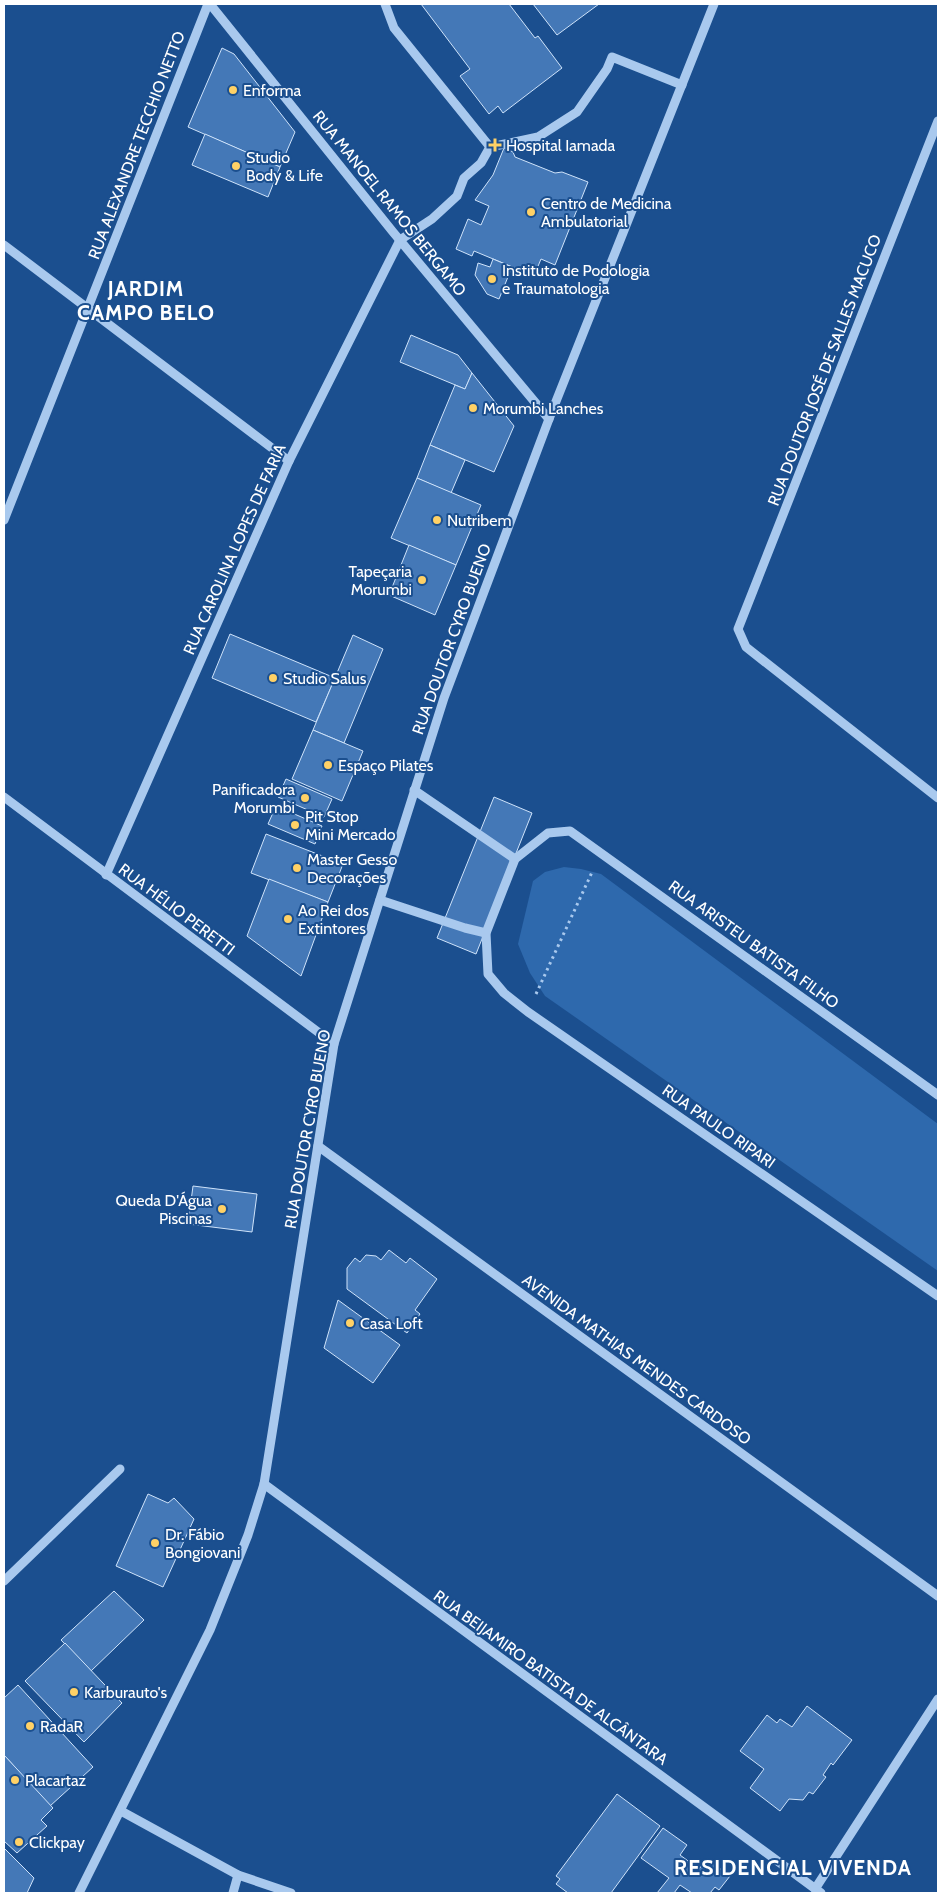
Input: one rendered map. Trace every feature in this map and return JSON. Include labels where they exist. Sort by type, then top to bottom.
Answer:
[{"type":"street","name":"RUA MANOEL RAMOS BERGAMO","points":[[209,4],[400,240],[549,419]]},
{"type":"street","name":"RUA ALEXANDRE TECCHIO NETTO","points":[[4,520],[209,4]]},
{"type":"street","points":[[385,4],[394,28],[490,147]]},
{"type":"street","name":"RUA DOUTOR CYRO BUENO","points":[[79,1893],[210,1630],[248,1535],[264,1484],[334,1044],[444,698],[549,419],[714,4]]},
{"type":"street","points":[[400,240],[432,219],[457,196],[464,178],[481,163],[490,147],[538,137],[577,112],[607,69],[612,57],[682,85]]},
{"type":"street","name":"RUA DOUTOR JOSÉ DE SALLES MACUCO","points":[[938,121],[738,629],[746,647],[938,798]]},
{"type":"street","name":"RUA CAROLINA LOPES DE FARIA","points":[[106,875],[289,461],[400,240]]},
{"type":"street","points":[[4,245],[289,461]]},
{"type":"street","points":[[380,900],[486,933],[515,859],[414,790]]},
{"type":"street","name":"RUA HÉLIO PERETTI","points":[[4,797],[334,1044]]},
{"type":"street","name":"RUA ARISTEU BATISTA FILHO","points":[[515,859],[548,833],[570,831],[938,1094]]},
{"type":"street","name":"RUA PAULO RIPARI","points":[[486,933],[488,974],[504,993],[528,1012],[938,1296]]},
{"type":"street","name":"AVENIDA MATHIAS MENDES CARDOSO","points":[[318,1146],[938,1596]]},
{"type":"street","points":[[4,1581],[120,1469]]},
{"type":"street","name":"RUA BEIJAMIRO BATISTA DE ALCÂNTARA","points":[[264,1484],[818,1891]]},
{"type":"street","points":[[818,1891],[938,1699]]},
{"type":"street","points":[[121,1811],[238,1875],[290,1893]]},
{"type":"street","points":[[233,1893],[238,1875]]},
{"type":"path","points":[[528,1012],[600,853]]},
{"type":"shaded area","points":[[564,867],[601,874],[938,1124],[938,1271],[545,996],[530,973],[518,944],[533,881],[545,872]]},
{"type":"building","points":[[421,4],[509,4],[535,38],[538,36],[562,68],[503,113],[498,106],[489,114],[460,76],[470,69]]},
{"type":"building","points":[[533,4],[599,4],[557,35]]},
{"type":"building","name":"Enforma","points":[[222,48],[234,54],[295,132],[280,167],[188,127]]},
{"type":"building","name":"Studio Body & Life","points":[[205,134],[280,167],[268,197],[192,165]]},
{"type":"building","name":"Centro de Medicina Ambulatorial","points":[[504,148],[513,152],[515,157],[555,173],[562,172],[588,182],[555,265],[541,259],[534,276],[474,251],[472,256],[456,249],[468,219],[481,225],[489,206],[475,200],[493,175]]},
{"type":"building","name":"Instituto de Podologia e Traumatologia","points":[[493,259],[512,267],[499,299],[487,294],[475,275],[478,263],[490,267]]},
{"type":"building","points":[[411,335],[458,355],[472,373],[465,389],[400,362]]},
{"type":"building","name":"Morumbi Lanches","points":[[472,373],[514,426],[494,472],[430,445],[455,385],[465,389]]},
{"type":"building","points":[[430,445],[465,460],[451,493],[417,478]]},
{"type":"building","name":"Nutribem","points":[[417,478],[481,505],[456,565],[391,538]]},
{"type":"building","name":"Tapeçaria Morumbi","points":[[409,545],[456,565],[435,615],[389,595]]},
{"type":"building","name":"Studio Salus","points":[[230,634],[335,678],[316,722],[212,678]]},
{"type":"building","points":[[353,635],[383,649],[344,743],[313,730]]},
{"type":"building","name":"Espaço Pilates","points":[[313,730],[363,751],[342,801],[292,779]]},
{"type":"building","name":"Panificadora Morumbi","points":[[286,779],[332,799],[324,817],[278,797]]},
{"type":"building","points":[[494,797],[532,813],[476,954],[437,938]]},
{"type":"building","name":"Pit Stop Mini Mercado","points":[[276,806],[322,826],[315,844],[268,824]]},
{"type":"building","name":"Master Gesso Decorações","points":[[266,834],[343,864],[328,902],[251,873]]},
{"type":"building","name":"Ao Rei dos Extintores","points":[[269,879],[328,902],[301,976],[247,936]]},
{"type":"building","name":"Queda D'Água Piscinas","points":[[193,1186],[257,1194],[252,1232],[188,1224]]},
{"type":"building","points":[[389,1250],[406,1263],[410,1258],[437,1279],[415,1310],[420,1314],[407,1333],[347,1289],[347,1268],[355,1258],[360,1262],[366,1255],[376,1256],[381,1260]]},
{"type":"building","name":"Casa Loft","points":[[338,1300],[400,1345],[373,1383],[324,1348]]},
{"type":"building","name":"Dr. Fábio Bongiovani","points":[[148,1494],[168,1503],[174,1498],[194,1519],[163,1587],[116,1566]]},
{"type":"building","points":[[114,1591],[144,1620],[91,1671],[61,1640]]},
{"type":"building","name":"Karburauto's","points":[[65,1643],[122,1703],[84,1742],[25,1681]]},
{"type":"building","name":"RadaR","points":[[18,1685],[93,1767],[50,1806],[4,1755],[4,1698]]},
{"type":"building","points":[[807,1706],[852,1740],[833,1765],[831,1763],[823,1775],[826,1777],[813,1794],[809,1792],[803,1800],[789,1799],[780,1811],[750,1788],[764,1769],[740,1751],[767,1715],[777,1723],[780,1719],[792,1727]]},
{"type":"building","name":"Placartaz","points":[[4,1755],[53,1808],[41,1820],[47,1826],[17,1853],[4,1841]]},
{"type":"building","points":[[617,1794],[660,1826],[611,1893],[568,1893],[556,1884],[560,1879],[556,1876]]},
{"type":"building","points":[[663,1828],[687,1845],[680,1855],[699,1869],[707,1859],[730,1876],[719,1890],[715,1887],[710,1893],[692,1893],[680,1885],[674,1893],[657,1893],[669,1878],[641,1858]]},
{"type":"building","points":[[4,1848],[34,1878],[27,1893],[4,1893]]},
{"type":"place","name":"Enforma","points":[[233,90]]},
{"type":"place","name":"Hospital Iamada","points":[[495,145]]},
{"type":"place","name":"Studio Body & Life","points":[[236,166]]},
{"type":"place","name":"Centro de Medicina Ambulatorial","points":[[531,212]]},
{"type":"place","name":"Instituto de Podologia e Traumatologia","points":[[492,279]]},
{"type":"place","name":"Morumbi Lanches","points":[[473,408]]},
{"type":"place","name":"Nutribem","points":[[437,520]]},
{"type":"place","name":"Tapeçaria Morumbi","points":[[422,580]]},
{"type":"place","name":"Studio Salus","points":[[273,678]]},
{"type":"place","name":"Espaço Pilates","points":[[328,765]]},
{"type":"place","name":"Panificadora Morumbi","points":[[305,798]]},
{"type":"place","name":"Pit Stop Mini Mercado","points":[[295,825]]},
{"type":"place","name":"Master Gesso Decorações","points":[[297,868]]},
{"type":"place","name":"Ao Rei dos Extintores","points":[[288,919]]},
{"type":"place","name":"Queda D'Água Piscinas","points":[[222,1209]]},
{"type":"place","name":"Casa Loft","points":[[350,1323]]},
{"type":"place","name":"Dr. Fábio Bongiovani","points":[[155,1543]]},
{"type":"place","name":"Karburauto's","points":[[74,1692]]},
{"type":"place","name":"RadaR","points":[[30,1726]]},
{"type":"place","name":"Placartaz","points":[[15,1780]]},
{"type":"place","name":"Clickpay","points":[[19,1842]]},
{"type":"district","name":"JARDIM CAMPO BELO","points":[[146,301]]},
{"type":"district","name":"RESIDENCIAL VIVENDA","points":[[793,1868]]}]
